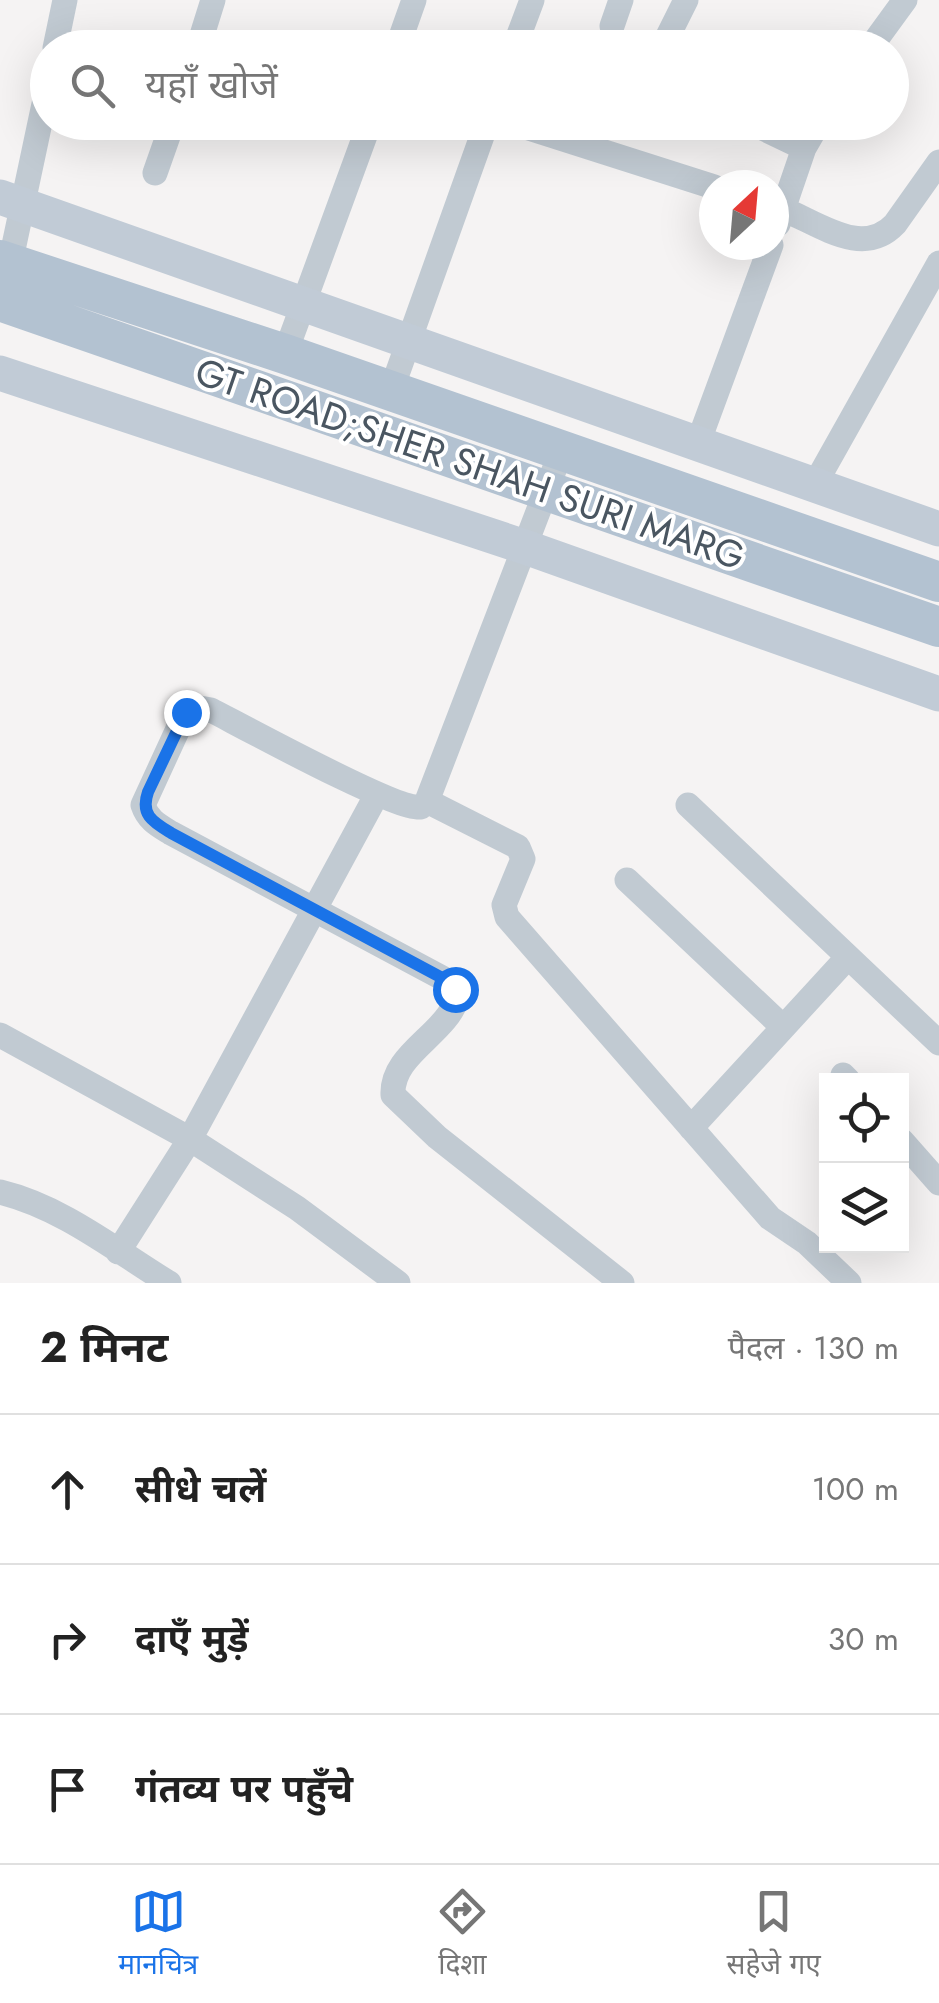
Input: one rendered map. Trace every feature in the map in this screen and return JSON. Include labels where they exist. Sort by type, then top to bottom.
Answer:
[{"type":"main road","points":[[12,201],[939,528]]},
{"type":"main road","name":"GT ROAD;SHER SHAH SURI MARG","points":[[4,275],[285,354],[939,582]]},
{"type":"main road","name":"GT ROAD;SHER SHAH SURI MARG","points":[[4,275],[547,491],[939,627]]},
{"type":"main road","points":[[0,373],[525,547],[939,694]]},
{"type":"street","points":[[59,30],[65,0]]},
{"type":"street","points":[[204,30],[214,0]]},
{"type":"street","points":[[403,30],[414,0]]},
{"type":"street","points":[[521,30],[532,0]]},
{"type":"street","points":[[612,26],[621,0]]},
{"type":"street","points":[[671,30],[686,0]]},
{"type":"street","points":[[883,30],[905,0]]},
{"type":"street","points":[[4,275],[12,201],[31,140]]},
{"type":"street","points":[[155,172],[167,140]]},
{"type":"street","points":[[285,354],[363,140]]},
{"type":"street","points":[[391,391],[481,140]]},
{"type":"street","points":[[566,140],[699,182]]},
{"type":"street","points":[[787,140],[804,148]]},
{"type":"street","points":[[789,183],[808,140]]},
{"type":"street","points":[[789,211],[845,236],[870,240],[896,224],[939,162]]},
{"type":"street","points":[[698,443],[765,260]]},
{"type":"street","points":[[816,484],[939,263]]},
{"type":"street","points":[[561,452],[427,801],[421,807],[411,808],[377,794],[211,710],[194,706],[186,712],[144,805],[146,814],[171,833],[446,980],[458,996],[455,1007],[445,1023],[402,1066],[393,1095],[438,1137],[622,1283]]},
{"type":"street","points":[[118,1252],[190,1139],[377,794]]},
{"type":"street","points":[[427,801],[518,847],[523,859],[504,905],[507,917],[770,1218],[807,1243],[849,1283]]},
{"type":"street","points":[[688,806],[939,1043]]},
{"type":"street","points":[[626,880],[783,1027]]},
{"type":"street","points":[[691,1128],[848,957]]},
{"type":"street","points":[[0,1035],[190,1139],[297,1208],[398,1283]]},
{"type":"street","points":[[909,1149],[939,1184]]},
{"type":"street","points":[[0,1192],[40,1205],[170,1283]]},
{"type":"route","points":[[186,712],[144,805],[155,824],[446,980],[455,989]]}]
